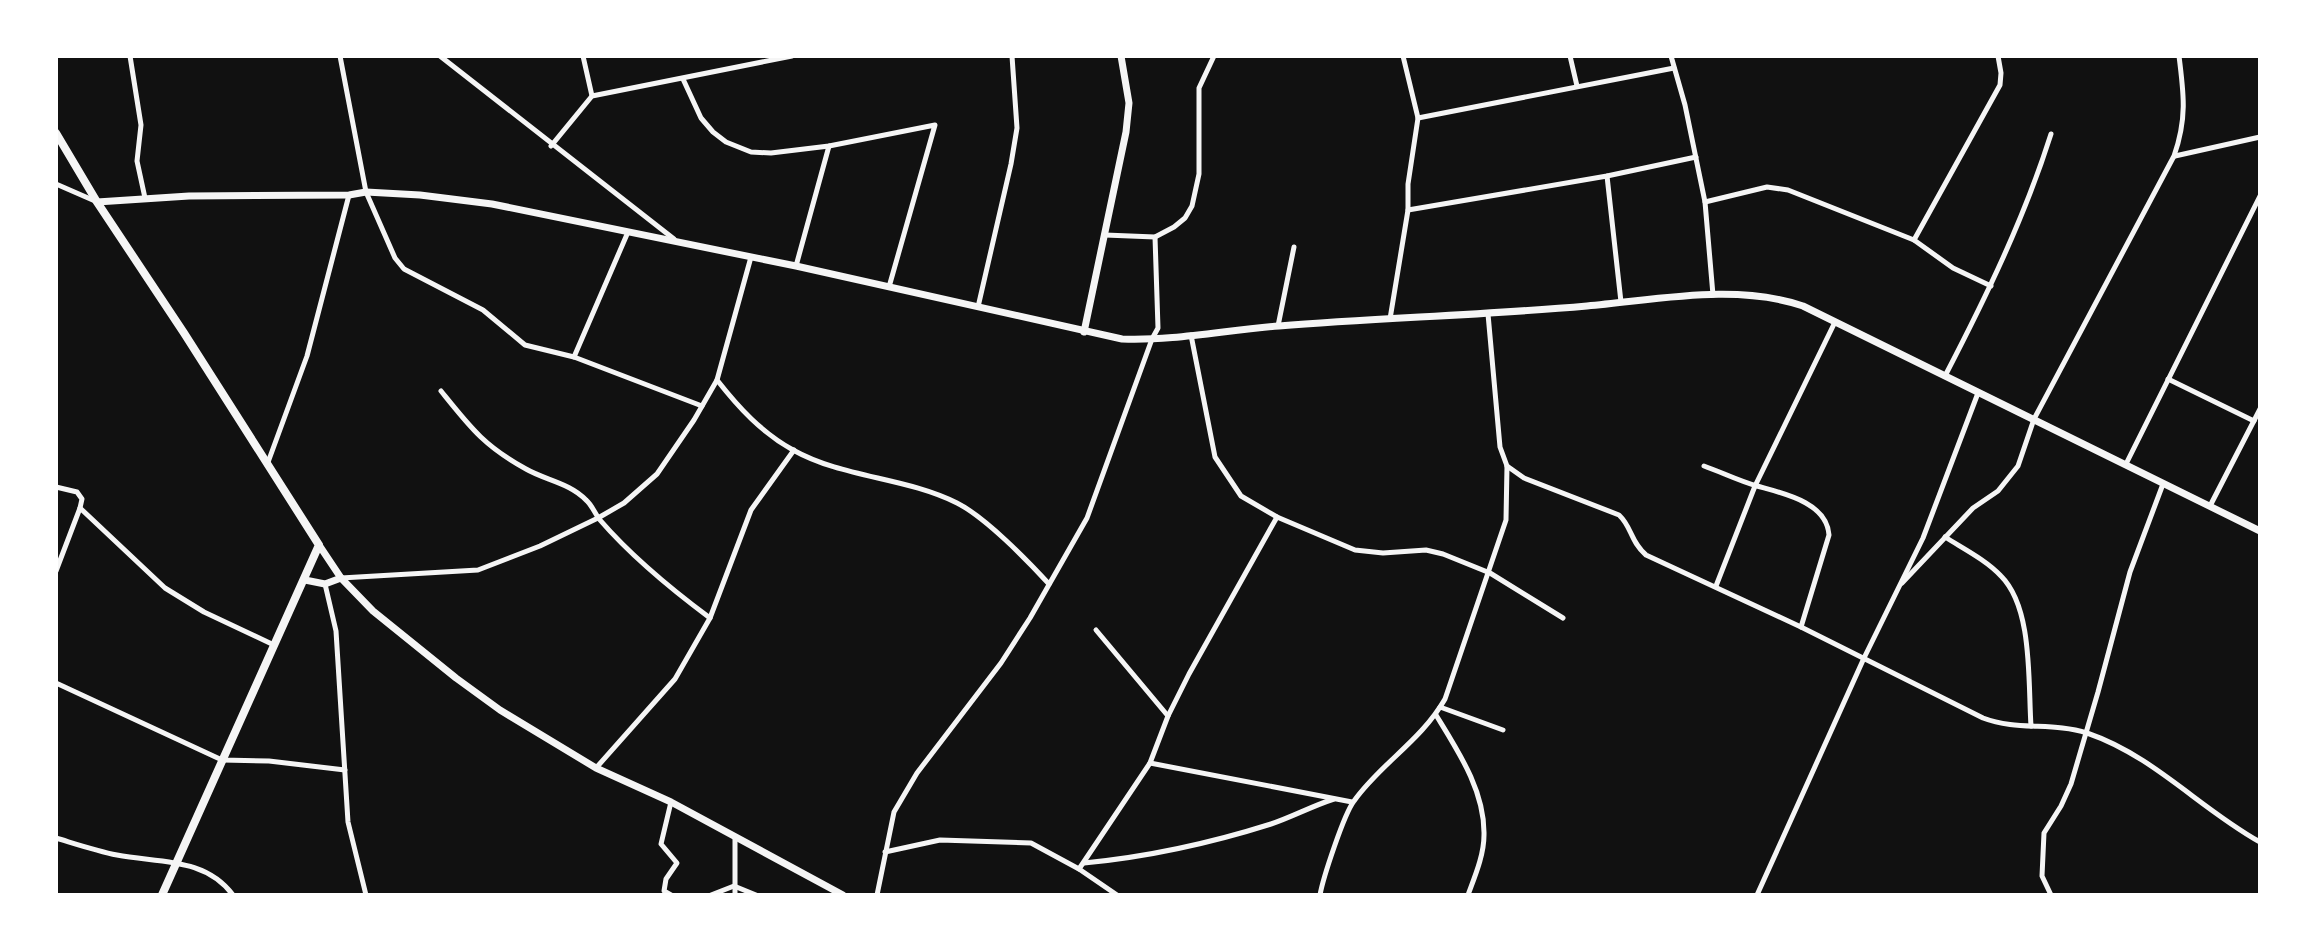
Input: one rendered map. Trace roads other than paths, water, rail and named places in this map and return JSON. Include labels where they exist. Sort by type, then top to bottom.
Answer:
[{"type":"main road","points":[[56,133],[97,202],[319,545],[162,895]]},
{"type":"street","points":[[130,56],[141,125],[137,161],[145,198]]},
{"type":"street","points":[[340,56],[366,192],[395,258],[404,269],[483,310],[525,345],[574,357],[702,406]]},
{"type":"street","points":[[440,56],[551,146],[675,240]]},
{"type":"street","points":[[583,56],[592,96]]},
{"type":"street","points":[[551,146],[592,96],[790,56]]},
{"type":"street","points":[[978,307],[1017,128],[1012,56]]},
{"type":"street","points":[[1084,332],[1128,116],[1127,85],[1121,56]]},
{"type":"street","points":[[1105,235],[1155,237],[1185,218],[1197,193],[1199,88],[1214,56]]},
{"type":"street","points":[[1390,320],[1408,210],[1408,184],[1418,118],[1403,56]]},
{"type":"street","points":[[1570,56],[1577,86]]},
{"type":"street","points":[[1671,56],[1705,202],[1713,296]]},
{"type":"street","points":[[1914,240],[2000,85],[1998,56]]},
{"type":"street","points":[[1902,583],[1973,508],[2009,480],[2024,453],[2034,419],[2174,156],[2185,115],[2179,56]]},
{"type":"street","points":[[1418,118],[1674,68]]},
{"type":"street","points":[[683,79],[701,118],[720,137],[741,148],[771,153],[829,146],[935,125],[888,288]]},
{"type":"street","points":[[1945,376],[2025,210],[2051,134]]},
{"type":"street","points":[[2174,156],[2260,137]]},
{"type":"street","points":[[796,266],[829,146]]},
{"type":"street","points":[[1408,210],[1607,176],[1696,157]]},
{"type":"street","points":[[1607,176],[1621,303]]},
{"type":"street","points":[[56,184],[97,202],[366,192],[492,204],[752,256],[1122,339],[1713,296],[1753,294],[1778,297],[1803,306],[2260,531]]},
{"type":"street","points":[[1705,202],[1779,187],[1914,240],[1953,268],[1991,286]]},
{"type":"street","points":[[267,466],[307,356],[349,195]]},
{"type":"street","points":[[2126,464],[2260,196]]},
{"type":"street","points":[[574,357],[628,232]]},
{"type":"street","points":[[877,895],[894,812],[917,773],[1001,663],[1095,503],[1158,324],[1155,237]]},
{"type":"street","points":[[1278,326],[1294,247]]},
{"type":"street","points":[[305,580],[325,584],[341,578],[478,570],[500,563],[624,503],[657,474],[717,380],[752,256]]},
{"type":"street","points":[[1320,895],[1352,802],[1436,715],[1440,707],[1453,679],[1506,520],[1507,466],[1500,447],[1488,314]]},
{"type":"street","points":[[1716,586],[1755,486],[1835,322]]},
{"type":"street","points":[[1191,335],[1212,448],[1219,467],[1241,496],[1277,517],[1355,550],[1383,553],[1426,550],[1490,573],[1563,618]]},
{"type":"street","points":[[2168,379],[2254,421]]},
{"type":"street","points":[[717,380],[745,415],[794,450],[819,461],[927,490],[960,504],[1049,584]]},
{"type":"street","points":[[441,391],[492,450],[530,471],[569,487],[587,500],[598,518],[641,562],[710,618]]},
{"type":"street","points":[[1757,895],[1864,658],[1923,538],[1978,393]]},
{"type":"street","points":[[2210,506],[2260,409]]},
{"type":"street","points":[[596,768],[675,679],[710,618],[751,510],[794,450]]},
{"type":"street","points":[[1507,466],[1524,478],[1619,515],[1626,521],[1637,547],[1646,555],[1801,627],[1983,718],[2009,726],[2057,726],[2087,733],[2156,767],[2215,814],[2260,842]]},
{"type":"street","points":[[1704,466],[1755,486],[1784,492],[1815,510],[1829,525],[1826,548],[1801,627]]},
{"type":"street","points":[[2051,895],[2042,876],[2044,833],[2067,795],[2130,572],[2163,483]]},
{"type":"street","points":[[56,487],[77,492],[82,499],[56,571]]},
{"type":"street","points":[[80,508],[165,588],[204,612],[274,645]]},
{"type":"street","points":[[1081,866],[1150,763],[1168,716],[1277,517]]},
{"type":"street","points":[[1945,537],[1985,562],[2011,587],[2023,624],[2031,726]]},
{"type":"street","points":[[319,545],[341,578],[373,611],[500,710],[596,768],[671,802],[843,895]]},
{"type":"street","points":[[325,584],[336,631],[348,822],[366,895]]},
{"type":"street","points":[[1096,630],[1168,716]]},
{"type":"street","points":[[56,683],[222,760],[269,761],[345,770]]},
{"type":"street","points":[[1440,707],[1503,730]]},
{"type":"street","points":[[1436,715],[1471,778],[1483,817],[1481,854],[1468,895]]},
{"type":"street","points":[[1150,763],[1352,802]]},
{"type":"street","points":[[1081,866],[1243,832],[1334,799]]},
{"type":"street","points":[[671,802],[661,844],[677,863],[666,879],[664,891],[671,895]]},
{"type":"street","points":[[735,837],[735,895]]},
{"type":"street","points":[[56,838],[117,855],[176,861],[200,870],[228,888],[233,895]]},
{"type":"street","points":[[885,852],[940,840],[1020,841],[1042,847],[1081,866],[1117,895]]},
{"type":"street","points":[[711,895],[734,886],[756,895]]}]
